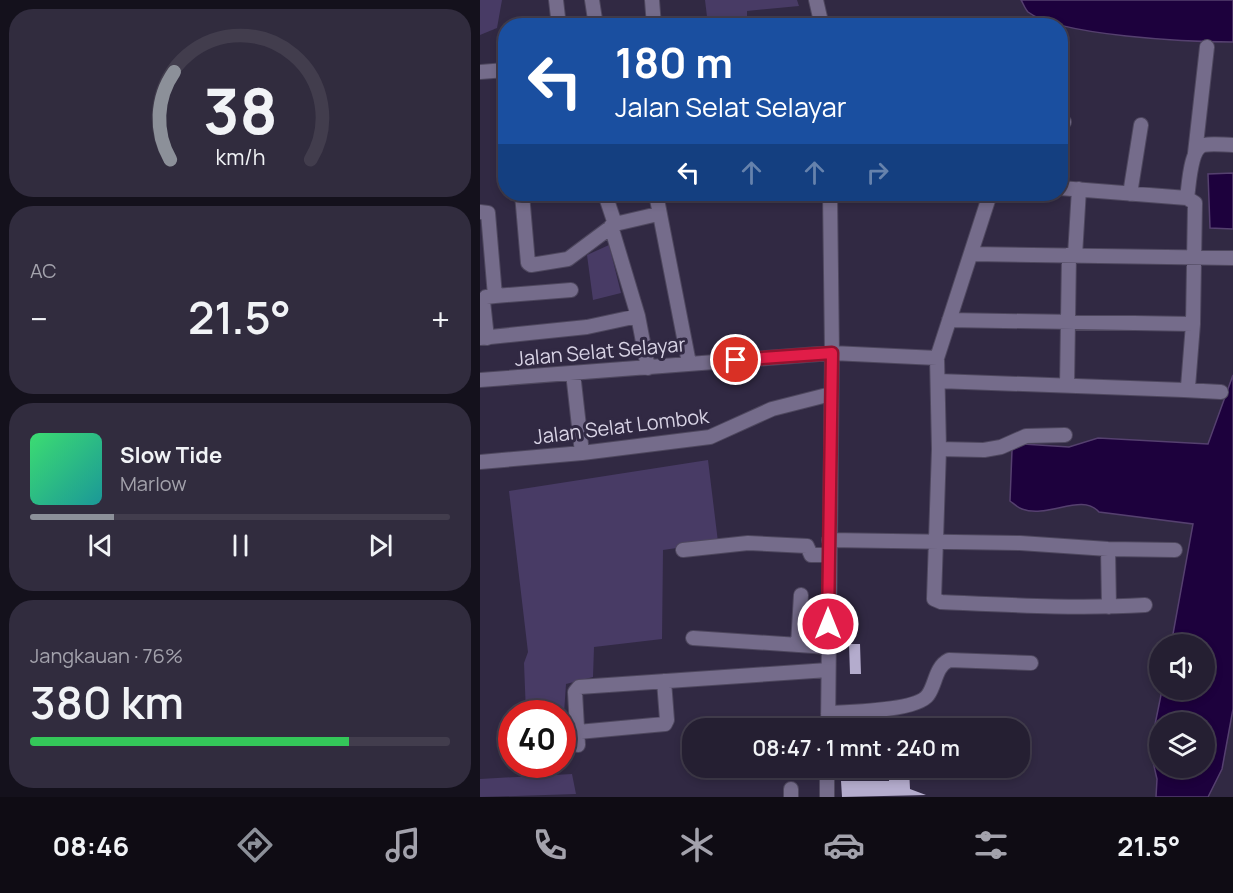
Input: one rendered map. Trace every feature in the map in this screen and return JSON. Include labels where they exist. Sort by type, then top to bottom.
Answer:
[{"type":"street","points":[[556,0],[558,18]]},
{"type":"street","points":[[592,0],[595,18]]},
{"type":"street","points":[[652,0],[653,18]]},
{"type":"street","points":[[816,0],[820,18]]},
{"type":"street","points":[[1187,198],[1195,153],[1207,47]]},
{"type":"street","points":[[480,72],[498,71]]},
{"type":"street","points":[[1130,194],[1141,125]]},
{"type":"street","points":[[1195,153],[1204,145],[1233,145]]},
{"type":"street","points":[[1068,188],[1187,198],[1195,205],[1193,324],[1189,385],[1184,390]]},
{"type":"street","points":[[1067,386],[1068,320],[1079,189]]},
{"type":"street","points":[[523,201],[530,265],[568,259],[613,225],[658,214]]},
{"type":"street","points":[[607,201],[638,316],[648,368]]},
{"type":"street","points":[[657,201],[689,363]]},
{"type":"street","points":[[814,647],[819,555],[829,540],[830,201]]},
{"type":"street","points":[[988,201],[937,358],[939,449],[933,596],[936,601],[1109,607],[1145,605]]},
{"type":"street","points":[[480,212],[488,213],[495,296]]},
{"type":"street","points":[[972,254],[1233,258]]},
{"type":"street","points":[[571,290],[483,299],[483,338],[604,325],[638,316]]},
{"type":"street","points":[[949,320],[1068,320],[1193,324]]},
{"type":"street","name":"Jalan Selat Selayar","points":[[480,380],[828,354],[937,358]]},
{"type":"street","points":[[573,373],[582,453]]},
{"type":"street","points":[[938,381],[1221,392]]},
{"type":"street","name":"Jalan Selat Lombok","points":[[480,462],[582,453],[710,437],[772,409],[831,394]]},
{"type":"street","points":[[939,449],[984,450],[1001,447],[1026,436],[1065,435]]},
{"type":"street","points":[[829,540],[1020,543],[1108,549],[1175,550]]},
{"type":"street","points":[[682,550],[748,543],[804,546],[819,555]]},
{"type":"street","points":[[1108,549],[1109,607]]},
{"type":"street","points":[[801,595],[820,671],[828,718]]},
{"type":"street","points":[[693,638],[814,647]]},
{"type":"street","points":[[828,713],[885,708],[922,700],[931,691],[940,667],[949,660],[1031,663]]},
{"type":"street","points":[[664,681],[667,720],[664,724],[578,739],[575,692],[578,688],[664,681],[820,671]]},
{"type":"street","points":[[827,797],[828,778]]},
{"type":"shaded area","points":[[480,0],[502,0],[497,28],[480,35]]},
{"type":"shaded area","points":[[705,0],[797,0],[799,6],[747,11],[747,18],[707,18]]},
{"type":"shaded area","points":[[1021,0],[1233,0],[1233,42],[1188,41],[1095,32],[1068,27],[1068,18],[1040,18],[1028,12]]},
{"type":"shaded area","points":[[1233,173],[1233,229],[1210,228],[1208,174]]},
{"type":"shaded area","points":[[609,245],[621,293],[593,300],[587,255]]},
{"type":"shaded area","points":[[1233,375],[1233,709],[1222,769],[1208,797],[1156,797],[1157,778],[1215,778],[1215,712],[1158,712],[1160,700],[1215,700],[1215,634],[1173,634],[1193,524],[1099,512],[1083,504],[1032,511],[1020,508],[1010,501],[1012,450],[1023,444],[1069,447],[1098,438],[1208,444]]},
{"type":"shaded area","points":[[708,460],[718,542],[663,550],[662,639],[594,647],[593,677],[566,684],[565,700],[525,700],[524,663],[528,652],[509,491]]},
{"type":"shaded area","points":[[573,778],[576,794],[480,797],[480,779]]},
{"type":"building","points":[[849,644],[860,644],[861,674],[850,674]]},
{"type":"building","points":[[889,778],[909,778],[910,789],[926,795],[842,797],[841,781],[889,781]]},
{"type":"route","points":[[736,360],[806,357],[832,353],[828,624]]}]
